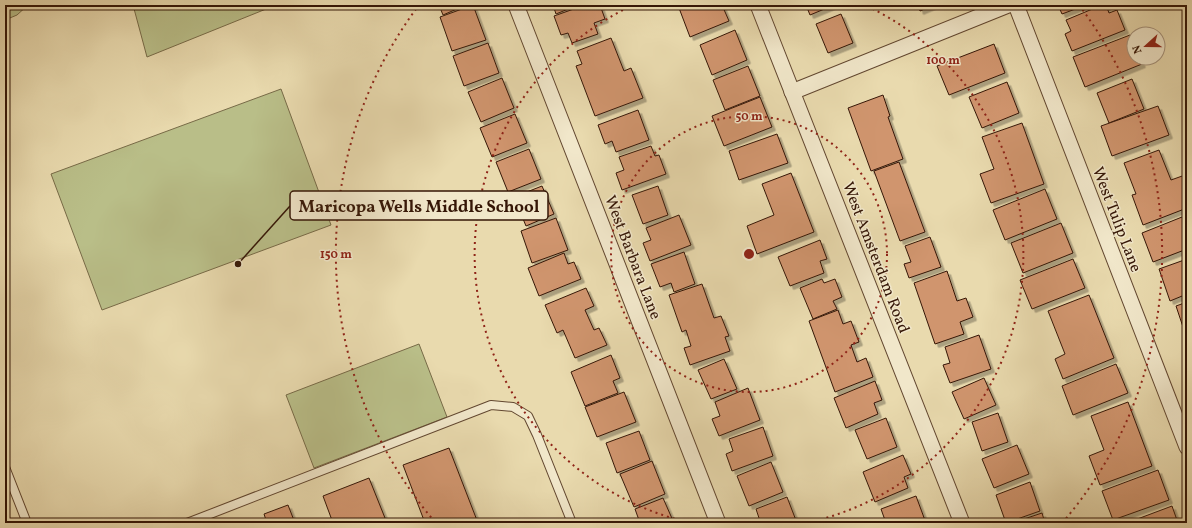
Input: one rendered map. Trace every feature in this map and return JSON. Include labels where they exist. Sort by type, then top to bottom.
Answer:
[{"type":"street","name":"West Barbara Lane","points":[[516,5],[718,523]]},
{"type":"street","name":"West Amsterdam Road","points":[[758,5],[962,523]]},
{"type":"street","points":[[792,92],[1008,5]]},
{"type":"street","name":"West Tulip Lane","points":[[1016,5],[1187,446]]},
{"type":"lane","points":[[187,523],[491,405],[513,407],[528,416],[572,523]]},
{"type":"lane","points":[[5,467],[27,523]]},
{"type":"green space","points":[[5,5],[28,5],[17,15],[5,20]]},
{"type":"green space","points":[[133,5],[276,5],[147,57]]},
{"type":"green space","points":[[281,89],[331,225],[102,310],[51,174]]},
{"type":"green space","points":[[419,344],[447,417],[314,468],[286,395]]},
{"type":"building","points":[[439,5],[466,5],[443,15]]},
{"type":"building","points":[[473,5],[486,40],[452,51],[440,17]]},
{"type":"building","points":[[553,5],[578,5],[556,14]]},
{"type":"building","points":[[585,5],[600,5],[605,19],[594,23],[598,34],[572,43],[568,33],[561,35],[554,16]]},
{"type":"building","points":[[686,5],[722,5],[729,21],[690,37],[679,8]]},
{"type":"building","points":[[806,5],[834,5],[810,15]]},
{"type":"building","points":[[918,5],[934,5],[920,11]]},
{"type":"building","points":[[1058,5],[1086,5],[1062,14]]},
{"type":"building","points":[[1102,5],[1106,5],[1109,13],[1117,10],[1125,30],[1072,51],[1065,34],[1071,31],[1066,20]]},
{"type":"building","points":[[1182,5],[1187,5],[1187,18]]},
{"type":"building","points":[[841,14],[853,43],[828,53],[816,24]]},
{"type":"building","points":[[735,30],[747,60],[712,75],[700,45]]},
{"type":"building","points":[[1126,37],[1126,66],[1137,66],[1085,87],[1073,57]]},
{"type":"building","points":[[611,38],[624,71],[631,68],[643,98],[595,116],[576,66],[582,64],[577,51]]},
{"type":"building","points":[[488,43],[499,73],[464,86],[453,56]]},
{"type":"building","points":[[994,44],[1005,73],[949,95],[937,66]]},
{"type":"building","points":[[748,66],[760,96],[725,110],[713,80]]},
{"type":"building","points":[[502,78],[514,108],[481,122],[468,92]]},
{"type":"building","points":[[1132,79],[1144,109],[1109,123],[1097,93]]},
{"type":"building","points":[[1007,82],[1019,113],[982,128],[969,97]]},
{"type":"building","points":[[883,95],[890,116],[888,117],[903,159],[871,171],[848,108]]},
{"type":"building","points":[[760,97],[772,127],[724,146],[712,116]]},
{"type":"building","points":[[1158,106],[1169,135],[1112,156],[1101,126]]},
{"type":"building","points":[[638,110],[649,140],[616,152],[612,141],[605,144],[598,125]]},
{"type":"building","points":[[515,114],[527,143],[492,157],[480,128]]},
{"type":"building","points":[[1022,123],[1044,184],[991,203],[980,174],[994,169],[982,137]]},
{"type":"building","points":[[777,134],[788,163],[739,180],[729,151]]},
{"type":"building","points":[[651,146],[655,156],[659,155],[666,174],[622,190],[616,173],[624,170],[619,157]]},
{"type":"building","points":[[529,149],[541,179],[508,192],[496,162]]},
{"type":"building","points":[[1159,150],[1171,180],[1185,175],[1187,181],[1187,208],[1143,225],[1132,195],[1136,194],[1124,163]]},
{"type":"building","points":[[899,162],[925,232],[900,241],[874,171]]},
{"type":"building","points":[[791,173],[814,232],[757,254],[747,226],[774,215],[762,184]]},
{"type":"building","points":[[542,186],[554,214],[526,226],[514,197]]},
{"type":"building","points":[[658,186],[668,215],[643,224],[632,195]]},
{"type":"building","points":[[1045,189],[1057,219],[1005,240],[993,210]]},
{"type":"building","points":[[679,215],[691,245],[650,261],[643,243],[651,240],[646,228]]},
{"type":"building","points":[[1187,215],[1187,249],[1153,262],[1142,233]]},
{"type":"building","points":[[556,218],[568,250],[532,263],[521,231]]},
{"type":"building","points":[[1061,223],[1073,253],[1023,273],[1011,243]]},
{"type":"building","points":[[930,237],[941,267],[909,278],[904,264],[911,262],[905,246]]},
{"type":"building","points":[[820,240],[827,259],[820,261],[824,273],[790,286],[778,257]]},
{"type":"building","points":[[684,252],[695,284],[674,292],[671,283],[660,287],[651,264]]},
{"type":"building","points":[[564,253],[568,264],[574,262],[581,279],[539,296],[528,268]]},
{"type":"building","points":[[1073,259],[1085,288],[1032,309],[1020,280]]},
{"type":"building","points":[[1187,259],[1187,294],[1170,301],[1159,269]]},
{"type":"building","points":[[947,271],[957,301],[966,298],[973,317],[960,322],[964,334],[935,344],[914,283]]},
{"type":"building","points":[[822,279],[824,283],[835,279],[842,297],[833,301],[837,309],[813,319],[800,288]]},
{"type":"building","points":[[702,284],[714,318],[721,316],[729,336],[725,337],[730,351],[690,365],[684,348],[691,346],[686,330],[682,332],[669,295]]},
{"type":"building","points":[[586,288],[594,306],[585,310],[594,330],[599,328],[607,345],[575,358],[563,330],[557,333],[545,305]]},
{"type":"building","points":[[1089,295],[1114,358],[1063,379],[1055,359],[1065,354],[1048,311]]},
{"type":"building","points":[[1187,302],[1187,335],[1186,336],[1176,306]]},
{"type":"building","points":[[838,310],[843,324],[851,321],[859,342],[851,345],[857,362],[866,358],[873,377],[835,392],[809,321]]},
{"type":"building","points":[[979,335],[991,369],[950,383],[943,365],[950,363],[945,347]]},
{"type":"building","points":[[611,355],[620,378],[613,381],[618,393],[585,406],[571,372]]},
{"type":"building","points":[[724,359],[737,389],[711,399],[698,370]]},
{"type":"building","points":[[1116,364],[1128,393],[1073,415],[1062,386]]},
{"type":"building","points":[[984,378],[996,405],[964,419],[952,392]]},
{"type":"building","points":[[875,381],[882,400],[874,403],[878,414],[846,428],[834,398]]},
{"type":"building","points":[[748,388],[760,420],[719,436],[712,419],[720,416],[715,402]]},
{"type":"building","points":[[624,392],[636,422],[597,437],[585,407]]},
{"type":"building","points":[[1128,402],[1152,466],[1100,485],[1089,456],[1104,450],[1091,416]]},
{"type":"building","points":[[998,413],[1008,442],[982,451],[972,422]]},
{"type":"building","points":[[886,418],[897,447],[867,459],[855,430]]},
{"type":"building","points":[[763,427],[773,456],[732,471],[726,454],[733,451],[729,439]]},
{"type":"building","points":[[639,431],[650,460],[617,473],[606,443]]},
{"type":"building","points":[[1017,445],[1029,474],[994,488],[982,459]]},
{"type":"building","points":[[449,448],[478,523],[425,523],[403,465]]},
{"type":"building","points":[[903,455],[911,474],[904,477],[908,488],[875,502],[863,472]]},
{"type":"building","points":[[652,461],[665,494],[634,507],[620,474]]},
{"type":"building","points":[[771,462],[783,492],[749,506],[737,476]]},
{"type":"building","points":[[1158,470],[1169,500],[1113,520],[1102,491]]},
{"type":"building","points":[[369,478],[387,523],[333,523],[323,496]]},
{"type":"building","points":[[1030,482],[1040,511],[1006,523],[996,495]]},
{"type":"building","points":[[916,496],[926,523],[886,523],[881,509]]},
{"type":"building","points":[[787,497],[797,523],[756,523],[760,521],[756,509]]},
{"type":"building","points":[[663,498],[674,523],[640,523],[635,509]]},
{"type":"building","points":[[288,505],[295,523],[267,523],[264,514]]},
{"type":"building","points":[[1172,506],[1178,523],[1132,523],[1132,521]]},
{"type":"building","points":[[1042,513],[1045,523],[1012,523]]},
{"type":"place","name":"Maricopa Wells Middle School","points":[[238,264]]}]
